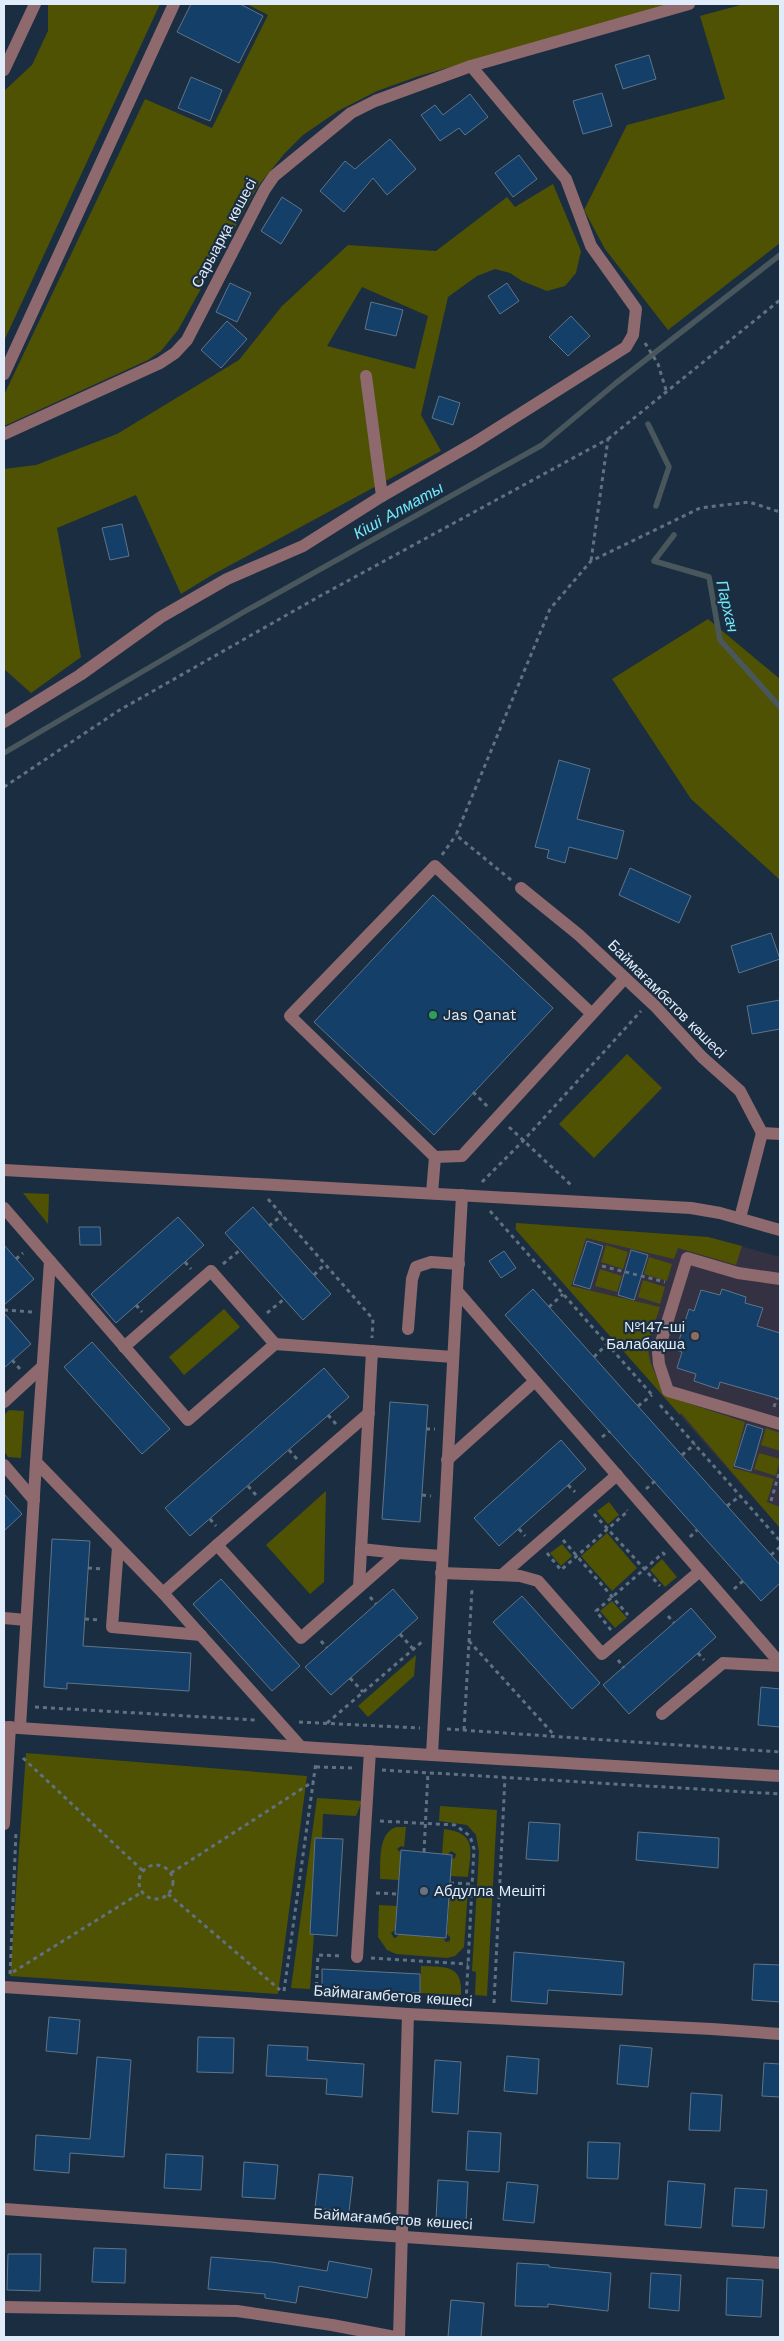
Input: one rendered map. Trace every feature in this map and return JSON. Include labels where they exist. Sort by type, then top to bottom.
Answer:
[{"type":"street","points":[[4,70],[36,4]]},
{"type":"street","points":[[4,374],[174,4]]},
{"type":"street","name":"Сарыарқа көшесі","points":[[4,434],[160,363],[175,353],[187,340],[265,189],[286,164],[351,113],[362,107],[471,66],[689,4]]},
{"type":"street","points":[[4,722],[80,674],[161,617],[227,579],[303,546],[620,352],[630,341],[635,328],[636,309],[591,246],[566,179],[471,66]]},
{"type":"street","points":[[366,376],[382,496]]},
{"type":"street","points":[[592,1014],[435,866],[290,1016],[435,1157],[462,1156],[625,978]]},
{"type":"street","name":"Баймағамбетов көшесі","points":[[521,888],[579,935],[650,1001],[702,1057],[740,1091],[762,1133]]},
{"type":"street","points":[[740,1218],[762,1133],[780,1134]]},
{"type":"street","points":[[432,1193],[435,1157]]},
{"type":"street","points":[[4,1170],[691,1208],[740,1218],[780,1230]]},
{"type":"street","points":[[432,1755],[457,1292],[469,1195]]},
{"type":"street","points":[[4,1208],[188,1420],[275,1344]]},
{"type":"street","points":[[780,1279],[738,1273],[687,1258],[658,1352],[659,1364],[668,1391],[780,1424]]},
{"type":"street","points":[[10,1824],[12,1727],[22,1705],[50,1261]]},
{"type":"street","points":[[408,1329],[412,1279],[416,1267],[431,1262],[459,1264]]},
{"type":"street","points":[[124,1347],[211,1271],[275,1344],[453,1357]]},
{"type":"street","points":[[457,1292],[780,1664]]},
{"type":"street","points":[[359,1587],[372,1352]]},
{"type":"street","points":[[4,1402],[42,1367]]},
{"type":"street","points":[[447,1460],[535,1381]]},
{"type":"street","points":[[164,1593],[369,1412]]},
{"type":"street","points":[[36,1462],[164,1593],[301,1747]]},
{"type":"street","points":[[4,1465],[34,1500]]},
{"type":"street","points":[[502,1576],[617,1475]]},
{"type":"street","points":[[217,1545],[301,1638],[398,1553]]},
{"type":"street","points":[[118,1547],[112,1627],[201,1635]]},
{"type":"street","points":[[361,1549],[442,1556]]},
{"type":"street","points":[[441,1573],[530,1577],[538,1581],[602,1654],[700,1571]]},
{"type":"street","points":[[4,1618],[26,1620]]},
{"type":"street","points":[[662,1714],[723,1662],[780,1664]]},
{"type":"street","points":[[12,1727],[370,1752],[780,1776]]},
{"type":"street","points":[[357,1957],[370,1752]]},
{"type":"street","name":"Баймагамбетов көшесі","points":[[5,1982],[465,2018],[712,2029],[780,2034]]},
{"type":"street","points":[[399,2337],[400,2236],[408,2014]]},
{"type":"street","name":"Баймағамбетов көшесі","points":[[4,2209],[780,2263]]},
{"type":"street","points":[[4,2307],[237,2311],[332,2325],[394,2337]]},
{"type":"path","points":[[4,787],[127,706],[320,596],[608,439],[666,390],[780,300]]},
{"type":"path","points":[[641,336],[658,364],[666,390]]},
{"type":"path","points":[[591,561],[608,439]]},
{"type":"path","points":[[435,866],[456,835],[550,609],[591,561],[700,508],[749,502],[780,512]]},
{"type":"path","points":[[456,835],[521,888]]},
{"type":"path","points":[[650,1001],[523,1141],[469,1195],[563,1294],[780,1541]]},
{"type":"path","points":[[473,1092],[589,1201]]},
{"type":"path","points":[[254,1184],[373,1318],[372,1352]]},
{"type":"path","points":[[269,1226],[282,1215]]},
{"type":"path","points":[[213,1273],[240,1250]]},
{"type":"path","points":[[314,1275],[325,1264]]},
{"type":"path","points":[[602,1266],[678,1286]]},
{"type":"path","points":[[549,1308],[563,1294]]},
{"type":"path","points":[[256,1323],[284,1299]]},
{"type":"path","points":[[4,1310],[46,1313]]},
{"type":"path","points":[[594,1357],[607,1344]]},
{"type":"path","points":[[638,1406],[652,1395]]},
{"type":"path","points":[[682,1455],[695,1444]]},
{"type":"path","points":[[771,1501],[780,1470]]},
{"type":"path","points":[[727,1506],[740,1496]]},
{"type":"path","points":[[584,1503],[670,1597]]},
{"type":"path","points":[[538,1544],[561,1570],[628,1511],[623,1504]]},
{"type":"path","points":[[554,1530],[636,1625]]},
{"type":"path","points":[[771,1555],[780,1548]]},
{"type":"path","points":[[619,1640],[596,1611],[663,1553],[670,1560]]},
{"type":"path","points":[[464,1730],[472,1574]]},
{"type":"path","points":[[327,1723],[438,1628]]},
{"type":"path","points":[[400,1634],[413,1649]]},
{"type":"path","points":[[469,1641],[555,1737]]},
{"type":"path","points":[[350,1678],[363,1692]]},
{"type":"path","points":[[22,1705],[38,1708],[432,1728],[780,1752]]},
{"type":"path","points":[[283,1993],[314,1781],[317,1748]]},
{"type":"path","points":[[19,1764],[19,1754],[143,1871]]},
{"type":"path","points":[[316,1766],[780,1794]]},
{"type":"path","points":[[424,1852],[428,1772]]},
{"type":"path","points":[[493,2019],[505,1777]]},
{"type":"path","points":[[171,1873],[314,1781]]},
{"type":"path","points":[[365,1820],[455,1825],[470,1836],[474,1849],[465,2018]]},
{"type":"path","points":[[10,1824],[10,1974]]},
{"type":"path","points":[[158,1864],[163,1866],[171,1873],[174,1884],[164,1898],[152,1898],[142,1892],[139,1881],[143,1871],[152,1865],[158,1864]]},
{"type":"path","points":[[450,1883],[472,1884]]},
{"type":"path","points":[[5,1982],[10,1974],[142,1892]]},
{"type":"path","points":[[361,1892],[398,1894]]},
{"type":"path","points":[[168,1894],[283,1993]]},
{"type":"path","points":[[308,1995],[316,1995],[318,1955],[468,1964]]},
{"type":"path","points":[[274,1993],[292,1994]]},
{"type":"shaded area","points":[[48,4],[160,4],[4,341],[4,91],[32,65],[48,31]]},
{"type":"shaded area","points":[[247,4],[670,4],[419,76],[377,91],[338,111],[303,135],[285,153],[258,186],[178,330],[161,351],[148,360],[4,426],[4,395],[145,99],[212,128],[268,15]]},
{"type":"shaded area","points":[[744,4],[780,4],[780,243],[668,330],[605,249],[584,210],[627,125],[725,99],[700,16]]},
{"type":"shaded area","points":[[553,184],[581,251],[576,273],[565,286],[547,291],[522,281],[510,273],[495,269],[477,276],[448,297],[421,415],[441,451],[212,575],[181,594],[136,495],[57,528],[81,657],[31,693],[4,669],[4,469],[36,465],[117,434],[239,360],[282,306],[348,245],[436,251],[507,197],[515,207]],"holes":[[[362,287],[428,316],[415,369],[327,346]]]},
{"type":"shaded area","name":"Пархач","points":[[708,619],[780,679],[780,880],[691,799],[612,679]]},
{"type":"shaded area","points":[[627,1054],[662,1088],[594,1158],[559,1124]]},
{"type":"shaded area","points":[[23,1193],[49,1194],[48,1224]]},
{"type":"shaded area","name":"№147-ші Балабақша","points":[[516,1223],[708,1237],[780,1257],[780,1528],[515,1229]]},
{"type":"shaded area","points":[[516,1223],[708,1237],[742,1246],[736,1265],[678,1248],[674,1259],[586,1238],[571,1286],[660,1307],[647,1346],[651,1364],[666,1396],[745,1422],[733,1468],[774,1479],[767,1502],[780,1507],[780,1528],[681,1413],[680,1415],[516,1230]]},
{"type":"shaded area","points":[[606,1245],[628,1252],[623,1269],[601,1262]]},
{"type":"shaded area","points":[[649,1257],[672,1264],[667,1281],[644,1274]]},
{"type":"shaded area","points":[[600,1269],[622,1276],[617,1292],[595,1286]]},
{"type":"shaded area","points":[[643,1280],[665,1287],[660,1304],[638,1297]]},
{"type":"shaded area","points":[[224,1309],[240,1327],[184,1375],[169,1357]]},
{"type":"shaded area","points":[[9,1410],[24,1411],[21,1458],[8,1457],[4,1451],[4,1415]]},
{"type":"shaded area","points":[[766,1428],[780,1433],[780,1451],[761,1445]]},
{"type":"shaded area","points":[[759,1453],[780,1459],[776,1476],[754,1469]]},
{"type":"shaded area","points":[[326,1491],[324,1582],[310,1594],[266,1545]]},
{"type":"shaded area","points":[[609,1502],[619,1515],[608,1524],[597,1511]]},
{"type":"shaded area","points":[[607,1533],[637,1568],[612,1591],[581,1556]]},
{"type":"shaded area","points":[[562,1544],[572,1556],[561,1566],[550,1553]]},
{"type":"shaded area","points":[[662,1559],[677,1577],[665,1587],[650,1570]]},
{"type":"shaded area","points":[[612,1601],[627,1618],[615,1628],[600,1611]]},
{"type":"shaded area","points":[[416,1655],[414,1676],[368,1717],[358,1706]]},
{"type":"shaded area","points":[[26,1753],[307,1776],[278,1994],[10,1976]]},
{"type":"shaded area","points":[[317,1798],[362,1801],[356,1816],[323,1814],[322,1838],[315,1838],[310,1933],[314,1934],[310,1989],[291,1988]]},
{"type":"shaded area","points":[[440,1806],[497,1810],[487,1996],[475,1995],[476,1972],[472,1971],[479,1852],[476,1835],[467,1825],[439,1821]]},
{"type":"shaded area","points":[[396,1827],[406,1827],[404,1847],[401,1846],[397,1849],[401,1853],[399,1880],[380,1879],[380,1857],[383,1842],[390,1831]]},
{"type":"shaded area","points":[[444,1829],[462,1834],[470,1844],[468,1877],[451,1876],[451,1859],[455,1858],[456,1854],[451,1851],[448,1854],[442,1854]]},
{"type":"shaded area","points":[[450,1888],[468,1889],[464,1947],[455,1956],[447,1958],[396,1954],[387,1950],[378,1937],[379,1905],[397,1906],[395,1930],[391,1933],[394,1938],[399,1934],[443,1938],[446,1942],[450,1941],[450,1937],[447,1934]]},
{"type":"shaded area","points":[[421,1966],[445,1967],[456,1972],[461,1985],[461,1995],[420,1993]]},
{"type":"building","points":[[191,4],[240,4],[263,16],[239,63],[177,32]]},
{"type":"building","points":[[649,55],[656,79],[623,89],[615,65]]},
{"type":"building","points":[[191,77],[222,90],[210,121],[178,108]]},
{"type":"building","points":[[602,93],[612,126],[583,134],[573,101]]},
{"type":"building","points":[[470,94],[488,117],[465,135],[459,128],[440,141],[421,115],[435,105],[443,115]]},
{"type":"building","points":[[390,139],[416,169],[387,195],[373,178],[344,212],[320,191],[345,161],[355,169]]},
{"type":"building","points":[[519,155],[537,179],[513,197],[495,173]]},
{"type":"building","points":[[282,197],[302,210],[281,244],[261,231]]},
{"type":"building","points":[[230,283],[251,293],[237,322],[216,312]]},
{"type":"building","points":[[507,283],[519,301],[500,314],[488,296]]},
{"type":"building","points":[[371,302],[403,310],[396,336],[365,329]]},
{"type":"building","points":[[571,316],[590,336],[568,356],[549,337]]},
{"type":"building","points":[[227,321],[247,339],[221,368],[201,350]]},
{"type":"building","points":[[439,396],[460,403],[453,425],[432,418]]},
{"type":"building","points":[[122,524],[129,556],[110,560],[102,528]]},
{"type":"building","points":[[559,760],[590,769],[577,819],[624,831],[617,859],[569,847],[565,863],[547,858],[549,850],[535,847]]},
{"type":"building","points":[[630,868],[691,896],[679,923],[619,895]]},
{"type":"building","name":"Jas Qanat","points":[[433,895],[553,1008],[434,1135],[314,1022]]},
{"type":"building","points":[[771,933],[780,959],[739,973],[731,946]]},
{"type":"building","points":[[780,1000],[780,1029],[752,1034],[747,1006]]},
{"type":"building","points":[[253,1207],[331,1294],[303,1320],[225,1233]]},
{"type":"building","points":[[178,1217],[204,1245],[116,1323],[91,1294]]},
{"type":"building","points":[[79,1227],[100,1227],[101,1245],[80,1245]]},
{"type":"building","points":[[587,1241],[603,1246],[590,1289],[573,1284]]},
{"type":"building","points":[[4,1245],[34,1279],[4,1305]]},
{"type":"building","points":[[631,1250],[648,1255],[634,1300],[618,1295]]},
{"type":"building","points":[[504,1251],[516,1268],[501,1278],[489,1261]]},
{"type":"building","points":[[533,1289],[780,1565],[780,1583],[761,1601],[505,1315]]},
{"type":"building","points":[[722,1289],[746,1297],[745,1303],[763,1308],[757,1326],[780,1333],[780,1399],[720,1382],[718,1389],[694,1381],[696,1374],[677,1368],[682,1352],[676,1350],[689,1309],[694,1311],[701,1290],[720,1295]]},
{"type":"building","points":[[4,1313],[31,1344],[4,1368]]},
{"type":"building","points":[[92,1342],[170,1429],[142,1454],[64,1367]]},
{"type":"building","points":[[324,1368],[349,1397],[190,1536],[165,1508]]},
{"type":"building","points":[[390,1402],[428,1405],[420,1522],[382,1519]]},
{"type":"building","points":[[747,1424],[763,1429],[751,1471],[734,1466]]},
{"type":"building","points":[[561,1440],[586,1469],[499,1546],[474,1518]]},
{"type":"building","points":[[4,1494],[22,1514],[4,1531]]},
{"type":"building","points":[[52,1539],[90,1541],[83,1646],[191,1653],[189,1691],[67,1683],[67,1689],[44,1687]]},
{"type":"building","points":[[221,1579],[300,1666],[272,1691],[193,1604]]},
{"type":"building","points":[[393,1589],[418,1618],[331,1695],[305,1667]]},
{"type":"building","points":[[522,1596],[600,1683],[572,1709],[493,1622]]},
{"type":"building","points":[[691,1608],[716,1637],[629,1714],[603,1685]]},
{"type":"building","points":[[761,1687],[780,1689],[780,1727],[758,1725]]},
{"type":"building","points":[[529,1822],[560,1824],[558,1861],[526,1859]]},
{"type":"building","points":[[638,1832],[719,1838],[718,1868],[636,1860]]},
{"type":"building","points":[[315,1838],[343,1839],[337,1936],[310,1934]]},
{"type":"building","name":"Абдулла Мешіті","points":[[401,1850],[452,1855],[446,1938],[395,1934]]},
{"type":"building","points":[[514,1952],[624,1962],[622,1995],[548,1990],[547,2004],[511,2001]]},
{"type":"building","points":[[754,1964],[780,1965],[780,2002],[752,2000]]},
{"type":"building","points":[[322,1969],[420,1974],[420,1993],[322,1989]]},
{"type":"building","points":[[49,2017],[80,2020],[77,2054],[46,2051]]},
{"type":"building","points":[[198,2037],[234,2038],[233,2073],[197,2072]]},
{"type":"building","points":[[268,2045],[308,2047],[307,2060],[364,2064],[362,2097],[326,2094],[327,2079],[266,2076]]},
{"type":"building","points":[[620,2045],[652,2048],[648,2087],[617,2084]]},
{"type":"building","points":[[507,2056],[539,2059],[537,2094],[504,2091]]},
{"type":"building","points":[[97,2057],[131,2060],[124,2157],[70,2153],[69,2173],[34,2170],[36,2135],[90,2139]]},
{"type":"building","points":[[435,2060],[461,2062],[458,2114],[432,2112]]},
{"type":"building","points":[[764,2063],[780,2064],[780,2097],[762,2096]]},
{"type":"building","points":[[691,2093],[722,2095],[720,2131],[689,2130]]},
{"type":"building","points":[[468,2131],[501,2133],[499,2172],[466,2170]]},
{"type":"building","points":[[588,2142],[620,2143],[618,2179],[587,2178]]},
{"type":"building","points":[[166,2154],[203,2156],[201,2190],[164,2188]]},
{"type":"building","points":[[244,2162],[278,2165],[275,2199],[242,2197]]},
{"type":"building","points":[[319,2174],[353,2177],[349,2212],[315,2208]]},
{"type":"building","points":[[438,2180],[468,2182],[466,2222],[436,2220]]},
{"type":"building","points":[[668,2181],[705,2184],[701,2228],[665,2225]]},
{"type":"building","points":[[507,2182],[538,2185],[534,2223],[503,2220]]},
{"type":"building","points":[[735,2188],[767,2190],[764,2228],[732,2226]]},
{"type":"building","points":[[94,2248],[126,2249],[125,2283],[92,2282]]},
{"type":"building","points":[[8,2254],[41,2254],[40,2291],[7,2290]]},
{"type":"building","points":[[211,2257],[272,2262],[327,2271],[329,2261],[372,2269],[367,2298],[299,2286],[296,2303],[265,2298],[265,2294],[208,2289]]},
{"type":"building","points":[[517,2263],[611,2273],[608,2311],[548,2304],[548,2307],[515,2306]]},
{"type":"building","points":[[651,2273],[681,2275],[679,2311],[649,2308]]},
{"type":"building","points":[[727,2278],[763,2280],[761,2317],[726,2315]]},
{"type":"building","points":[[451,2300],[484,2303],[481,2337],[448,2337]]},
{"type":"waterway","name":"Кіші Алматы","points":[[4,753],[242,613],[542,445],[616,383],[780,255]]},
{"type":"waterway","name":"Пархач","points":[[648,424],[669,467],[656,506]]},
{"type":"waterway","name":"Пархач","points":[[674,535],[654,561],[709,577],[720,640],[780,707]]},
{"type":"place","name":"Jas Qanat","points":[[433,1015]]},
{"type":"place","name":"№147-ші Балабақша","points":[[695,1336]]},
{"type":"place","name":"Абдулла Мешіті","points":[[424,1891]]}]
